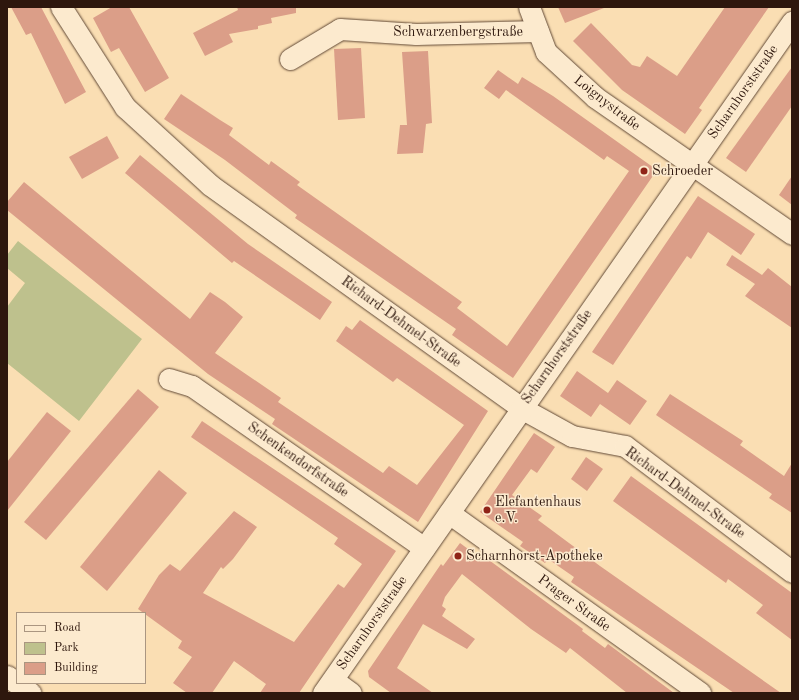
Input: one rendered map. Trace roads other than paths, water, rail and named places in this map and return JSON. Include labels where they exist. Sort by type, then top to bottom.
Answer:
[{"type":"street","name":"Richard-Dehmel-Straße","points":[[61,7],[125,107],[210,185],[522,408],[572,436],[625,446],[792,572]]},
{"type":"street","name":"Loignystraße","points":[[529,7],[546,52],[595,98],[792,234]]},
{"type":"street","name":"Scharnhorststraße","points":[[328,687],[792,22]]},
{"type":"street","name":"Schwarzenbergstraße","points":[[290,59],[340,29],[416,34],[538,31]]},
{"type":"street","name":"Schenkendorfstraße","points":[[169,379],[192,386],[424,548]]},
{"type":"street","name":"Prager Straße","points":[[449,513],[700,693]]},
{"type":"street","points":[[7,676],[16,683]]},
{"type":"street","points":[[18,684],[30,693]]},
{"type":"street","points":[[328,687],[351,693]]},
{"type":"place","name":"Schroeder","points":[[644,171]]},
{"type":"place","name":"Elefantenhaus e.V.","points":[[487,510]]},
{"type":"place","name":"Scharnhorst-Apotheke","points":[[458,556]]}]
